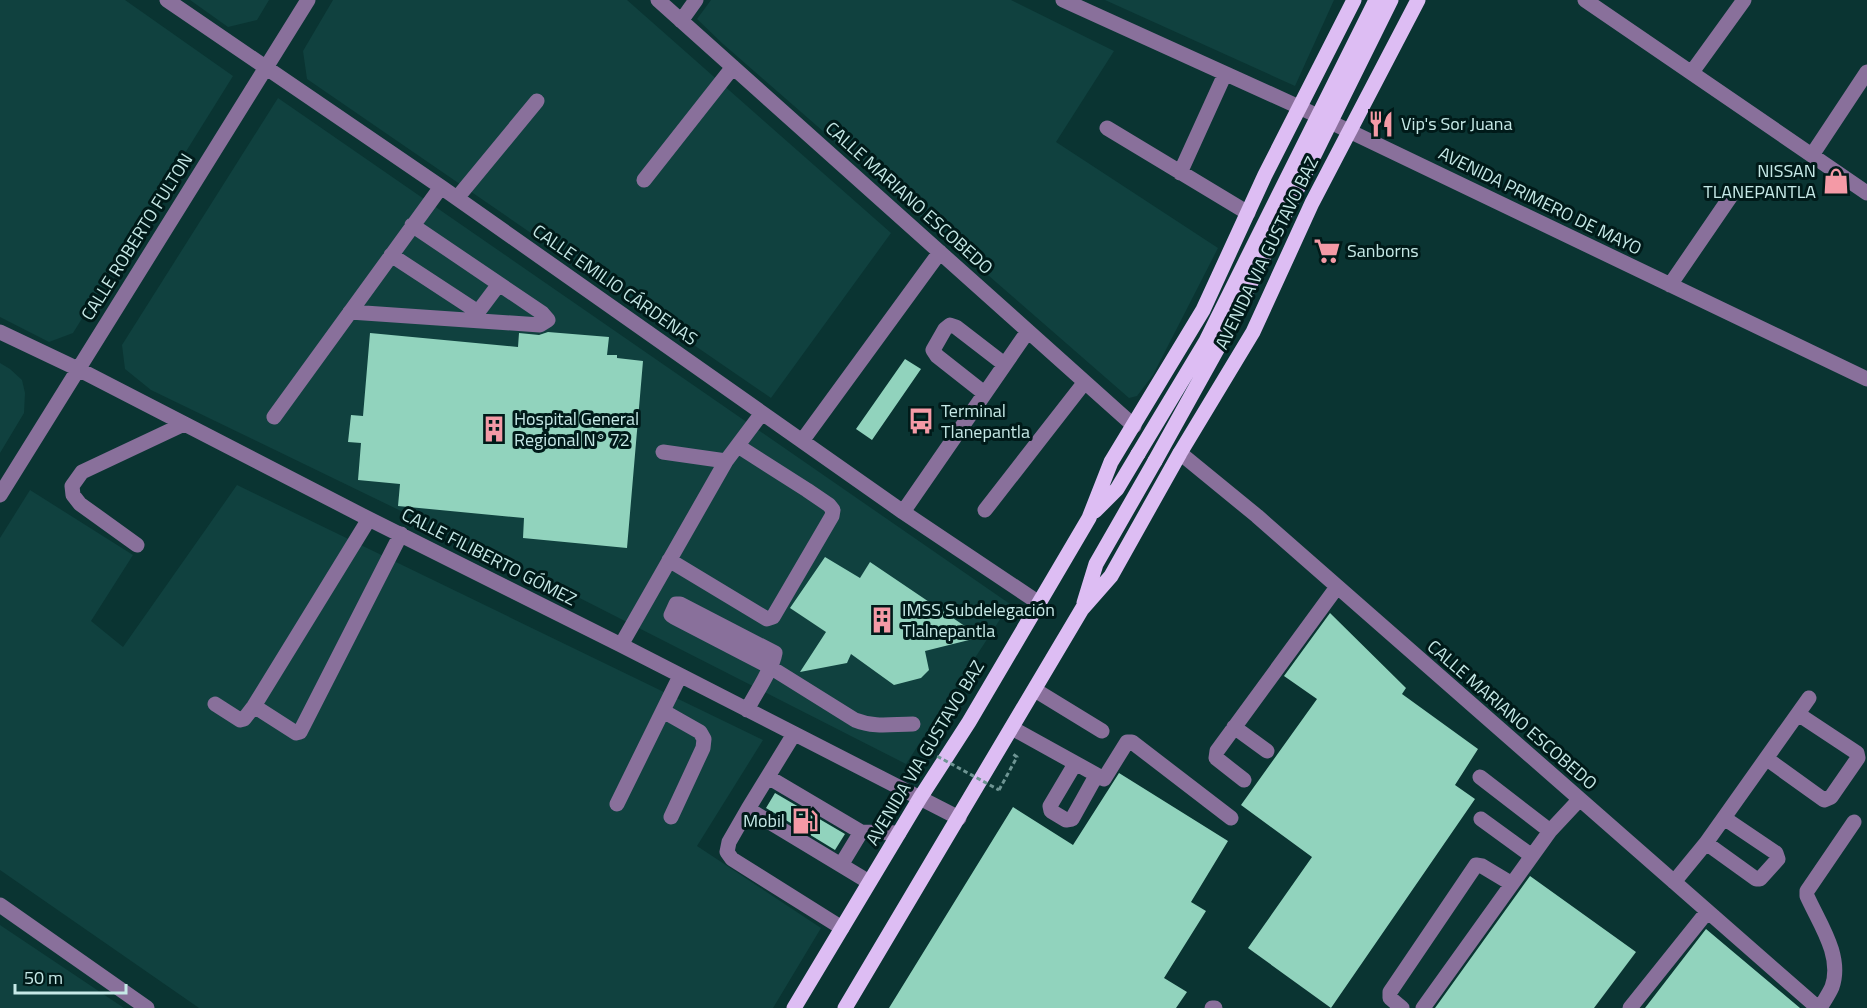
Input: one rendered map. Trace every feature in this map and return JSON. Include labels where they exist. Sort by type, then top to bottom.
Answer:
[{"type":"main road","name":"AVENIDA VIA GUSTAVO BAZ","points":[[794,1008],[1089,518],[1111,462],[1203,310],[1265,175],[1354,0]]},
{"type":"main road","name":"AVENIDA VIA GUSTAVO BAZ","points":[[1089,518],[1117,489],[1206,341],[1376,0]]},
{"type":"main road","name":"AVENIDA VIA GUSTAVO BAZ","points":[[1082,609],[1096,564],[1225,335],[1391,0]]},
{"type":"main road","name":"AVENIDA VIA GUSTAVO BAZ","points":[[846,1008],[1082,609],[1111,576],[1180,453],[1253,332],[1312,203],[1418,0]]},
{"type":"main road","points":[[1265,175],[1290,176],[1300,180],[1312,194],[1312,203]]},
{"type":"street","name":"CALLE EMILIO CÁRDENAS","points":[[167,0],[457,198],[903,512],[1039,603]]},
{"type":"street","name":"CALLE ROBERTO FULTON","points":[[0,495],[308,0]]},
{"type":"street","name":"CALLE MARIANO ESCOBEDO","points":[[658,0],[1134,426]]},
{"type":"street","points":[[681,21],[696,0]]},
{"type":"street","name":"AVENIDA PRIMERO DE MAYO","points":[[1063,0],[1299,107],[1867,380]]},
{"type":"street","points":[[1586,0],[1867,193]]},
{"type":"street","points":[[1692,72],[1744,0]]},
{"type":"street","points":[[644,180],[733,67]]},
{"type":"street","points":[[1812,155],[1867,72]]},
{"type":"street","points":[[1180,172],[1225,74]]},
{"type":"street","points":[[457,198],[537,101]]},
{"type":"street","points":[[1107,128],[1248,213]]},
{"type":"street","points":[[274,417],[441,187]]},
{"type":"street","points":[[1670,285],[1733,193]]},
{"type":"street","points":[[350,312],[540,324],[548,320],[542,313],[412,225]]},
{"type":"street","points":[[802,441],[940,252]]},
{"type":"street","points":[[391,255],[492,321]]},
{"type":"street","points":[[478,312],[499,284]]},
{"type":"street","points":[[984,393],[937,356],[933,350],[945,329],[950,325],[956,327],[1004,364]]},
{"type":"street","points":[[903,512],[1028,331]]},
{"type":"street","name":"CALLE FILIBERTO GÓMEZ","points":[[0,332],[78,369],[959,818]]},
{"type":"street","points":[[985,510],[1084,383]]},
{"type":"street","points":[[621,645],[726,461],[762,413]]},
{"type":"street","points":[[137,545],[80,504],[73,495],[72,486],[82,472],[184,424]]},
{"type":"street","points":[[669,560],[766,619],[773,617],[832,516],[833,510],[829,505],[738,446]]},
{"type":"street","points":[[663,452],[726,461]]},
{"type":"street","name":"CALLE MARIANO ESCOBEDO","points":[[1180,453],[1338,587],[1819,1008]]},
{"type":"street","points":[[215,704],[240,720],[244,719],[369,519]]},
{"type":"street","points":[[254,706],[296,733],[300,732],[401,534]]},
{"type":"street","points":[[1244,780],[1215,755],[1338,587]]},
{"type":"street","points":[[747,710],[770,667],[776,656],[774,651],[676,604],[671,615],[674,617],[770,667],[855,720],[879,726],[913,724]]},
{"type":"street","points":[[617,804],[680,676]]},
{"type":"street","points":[[1035,690],[1102,731]]},
{"type":"street","points":[[1674,882],[1706,843],[1809,699]]},
{"type":"street","points":[[663,711],[700,732],[704,739],[703,748],[671,817]]},
{"type":"street","points":[[1767,759],[1824,800],[1831,797],[1858,758],[1857,753],[1798,714]]},
{"type":"street","points":[[1012,728],[1104,779],[1128,742],[1132,742],[1231,818]]},
{"type":"street","points":[[1234,728],[1268,751]]},
{"type":"street","points":[[794,734],[729,842],[727,852],[732,859],[842,928]]},
{"type":"street","points":[[1075,764],[1050,809],[1051,812],[1066,820],[1072,819],[1096,776]]},
{"type":"street","points":[[768,777],[861,832],[899,834]]},
{"type":"street","points":[[1480,777],[1550,831]]},
{"type":"street","points":[[1423,1008],[1550,831],[1579,800]]},
{"type":"street","points":[[748,809],[869,882]]},
{"type":"street","points":[[1706,843],[1756,879],[1760,879],[1778,860],[1776,853],[1724,818]]},
{"type":"street","points":[[1481,819],[1532,856]]},
{"type":"street","points":[[1819,1008],[1832,986],[1835,967],[1831,948],[1807,896],[1807,891],[1854,822]]},
{"type":"street","points":[[841,865],[861,832]]},
{"type":"street","points":[[1402,1008],[1390,998],[1390,992],[1476,865],[1482,866],[1512,884]]},
{"type":"street","points":[[0,905],[147,1008]]},
{"type":"street","points":[[1630,1008],[1707,912]]},
{"type":"path","points":[[941,719],[924,748],[999,790],[1017,757]]},
{"type":"shaded area","points":[[0,0],[125,0],[233,76],[73,333],[49,342],[0,317]]},
{"type":"shaded area","points":[[190,0],[269,0],[257,20],[228,27]]},
{"type":"shaded area","points":[[333,0],[627,0],[891,233],[771,398],[307,79],[303,51]]},
{"type":"shaded area","points":[[711,0],[1011,0],[1114,51],[1056,142],[1218,248],[1153,375],[1137,396],[1129,398],[723,44],[697,19]]},
{"type":"shaded area","points":[[1105,0],[1334,0],[1295,86]]},
{"type":"shaded area","points":[[278,98],[1010,604],[906,764],[560,588],[151,390],[125,369],[122,345]]},
{"type":"shaded area","points":[[0,363],[22,380],[25,393],[24,413],[0,453]]},
{"type":"shaded area","points":[[237,485],[763,740],[697,846],[821,928],[773,1008],[199,1008],[0,870],[0,538],[30,490],[133,555],[91,621],[123,647]]},
{"type":"shaded area","points":[[0,925],[124,1008],[0,1008]]},
{"type":"building","name":"Hospital General Regional N° 72","points":[[548,332],[609,337],[607,355],[643,361],[627,548],[523,538],[524,518],[398,506],[400,484],[358,480],[361,443],[348,442],[351,415],[363,416],[370,333],[518,347],[519,333],[539,335]]},
{"type":"building","points":[[905,359],[921,369],[872,440],[856,429]]},
{"type":"building","name":"IMSS Subdelegación Tlalnepantla","points":[[825,557],[860,578],[870,562],[981,637],[925,651],[929,670],[921,678],[894,685],[851,654],[847,663],[800,672],[826,632],[790,608]]},
{"type":"building","points":[[1330,613],[1406,688],[1402,694],[1478,749],[1455,785],[1475,799],[1331,1008],[1248,948],[1312,857],[1241,805],[1317,699],[1284,676]]},
{"type":"building","points":[[1119,773],[1228,841],[1191,902],[1206,911],[1164,978],[1187,992],[1176,1008],[889,1008],[1013,807],[1073,845]]},
{"type":"building","name":"Mobil","points":[[775,793],[845,834],[835,850],[766,808]]},
{"type":"building","points":[[1530,876],[1636,952],[1594,1008],[1435,1008]]},
{"type":"building","points":[[1706,929],[1800,1008],[1645,1008]]},
{"type":"place","name":"Vip's Sor Juana","points":[[1381,124]]},
{"type":"place","name":"NISSAN TLANEPANTLA","points":[[1836,181]]},
{"type":"place","name":"Sanborns","points":[[1327,251]]},
{"type":"place","name":"Terminal Tlanepantla","points":[[921,421]]},
{"type":"place","name":"Hospital General Regional N° 72","points":[[494,429]]},
{"type":"place","name":"IMSS Subdelegación Tlalnepantla","points":[[882,620]]},
{"type":"place","name":"Mobil","points":[[805,821]]}]
